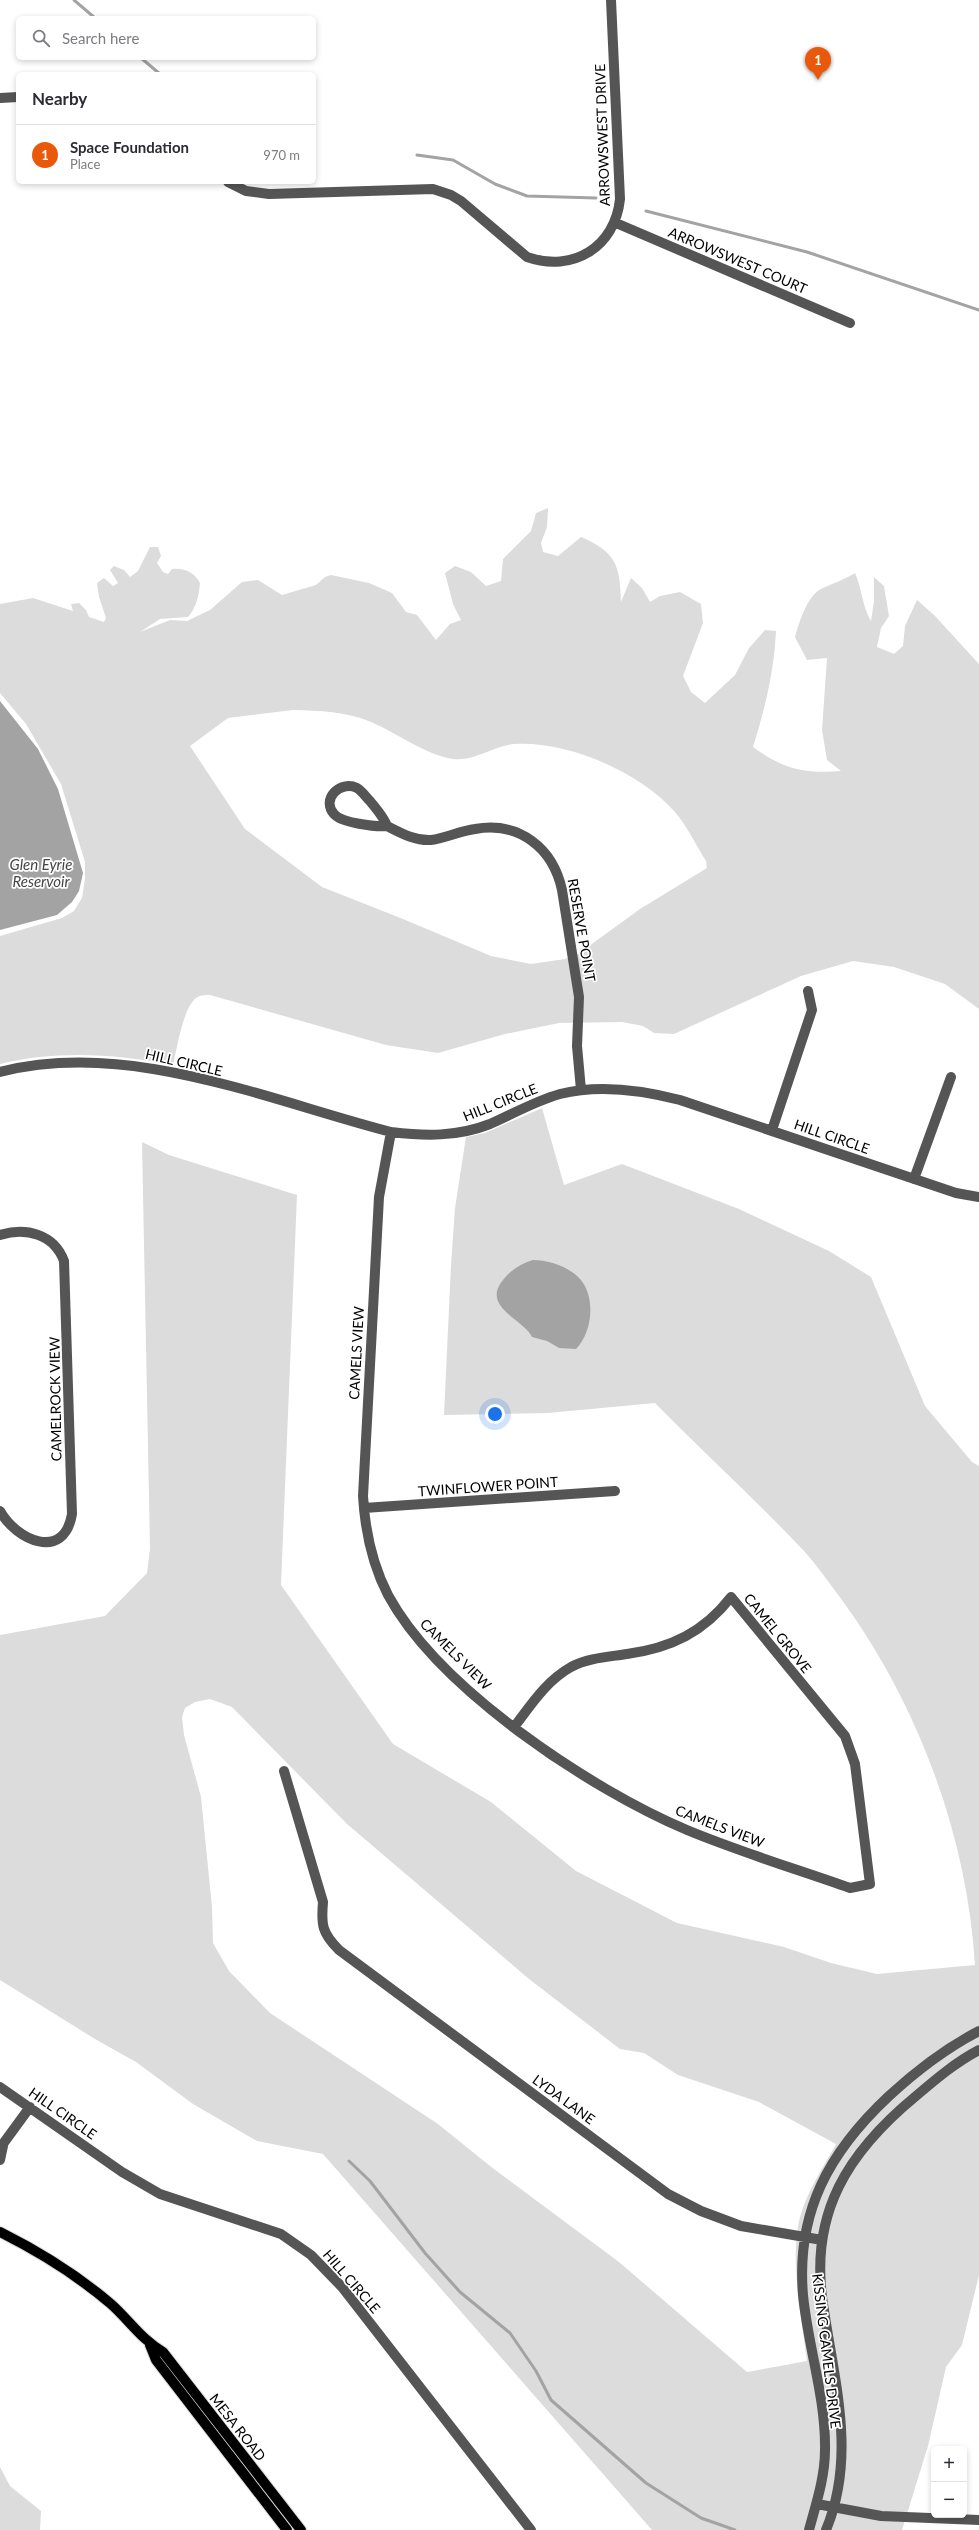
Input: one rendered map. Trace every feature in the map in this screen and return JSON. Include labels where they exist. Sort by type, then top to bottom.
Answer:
[{"type":"main road","name":"MESA ROAD","points":[[0,2232],[73,2274],[113,2306],[150,2345],[163,2352],[301,2530]]},
{"type":"main road","name":"MESA ROAD","points":[[150,2345],[156,2360],[287,2530]]},
{"type":"street","name":"ARROWSWEST DRIVE","points":[[233,184],[256,194],[433,189],[452,195],[527,257],[548,262],[570,261],[585,254],[606,238],[616,223],[620,199],[611,0]]},
{"type":"street","points":[[0,98],[16,97]]},
{"type":"street","name":"ARROWSWEST COURT","points":[[616,223],[850,323]]},
{"type":"street","name":"RESERVE POINT","points":[[387,826],[384,817],[358,789],[343,786],[332,794],[330,807],[334,815],[340,819],[378,827],[387,826],[408,836],[430,840],[474,829],[499,827],[523,834],[550,858],[559,877],[579,997],[577,1046],[581,1090]]},
{"type":"street","points":[[772,1130],[812,1010],[808,991]]},
{"type":"street","name":"HILL CIRCLE","points":[[0,1072],[57,1063],[102,1063],[144,1067],[192,1077],[391,1132],[436,1136],[465,1132],[489,1124],[543,1100],[581,1090],[624,1089],[660,1094],[772,1130],[956,1193],[979,1197]]},
{"type":"street","points":[[914,1179],[951,1077]]},
{"type":"street","name":"CAMELS VIEW","points":[[391,1132],[379,1197],[364,1508],[374,1561],[381,1579],[399,1613],[430,1651],[458,1680],[514,1726],[559,1759],[616,1794],[688,1830],[850,1888],[870,1884]]},
{"type":"street","name":"CAMELROCK VIEW","points":[[0,1235],[19,1231],[37,1234],[56,1248],[64,1261],[72,1514],[70,1524],[62,1536],[46,1542],[38,1542],[15,1530],[0,1511]]},
{"type":"street","name":"TWINFLOWER POINT","points":[[364,1508],[615,1491]]},
{"type":"street","name":"CAMEL GROVE","points":[[514,1726],[542,1691],[562,1673],[586,1661],[655,1650],[678,1642],[718,1614],[731,1597],[845,1736],[855,1764],[870,1884]]},
{"type":"street","name":"LYDA LANE","points":[[284,1771],[323,1902],[321,1924],[331,1942],[339,1950],[668,2194],[701,2211],[741,2226],[822,2240]]},
{"type":"street","name":"KISSING CAMELS DRIVE","points":[[809,2530],[817,2504],[824,2464],[825,2439],[822,2402],[804,2297],[804,2237],[812,2204],[821,2184],[848,2139],[870,2113],[919,2070],[979,2031]]},
{"type":"street","name":"KISSING CAMELS DRIVE","points":[[826,2530],[834,2508],[840,2475],[842,2428],[820,2285],[822,2240],[837,2189],[856,2155],[908,2102],[950,2069],[979,2050]]},
{"type":"street","name":"HILL CIRCLE","points":[[0,2087],[122,2172],[160,2194],[267,2228],[295,2243],[310,2255],[342,2287],[532,2530]]},
{"type":"street","points":[[0,2160],[2,2147],[30,2107]]},
{"type":"street","points":[[817,2504],[882,2516],[979,2520]]},
{"type":"shaded area","points":[[548,508],[547,527],[541,543],[543,552],[558,556],[581,537],[602,548],[609,554],[617,569],[621,602],[631,578],[642,588],[650,602],[660,596],[680,592],[701,604],[703,623],[683,676],[691,692],[705,703],[735,675],[749,648],[765,630],[776,631],[768,690],[753,747],[784,765],[805,771],[841,771],[827,760],[822,730],[827,658],[807,660],[795,637],[801,618],[808,604],[816,592],[821,589],[855,573],[871,621],[874,601],[874,577],[884,586],[889,616],[881,628],[877,647],[894,654],[903,646],[905,626],[917,600],[935,616],[979,664],[979,1009],[945,984],[894,967],[853,961],[801,976],[674,1034],[654,1033],[643,1026],[622,1022],[559,1023],[505,1034],[438,1053],[386,1045],[206,995],[196,998],[187,1010],[173,1065],[130,1058],[86,1055],[43,1057],[0,1064],[0,936],[62,918],[74,911],[82,898],[85,879],[85,862],[61,784],[26,724],[0,693],[0,604],[33,598],[73,611],[71,604],[79,603],[86,610],[89,617],[104,622],[106,618],[99,597],[97,583],[104,578],[113,586],[118,583],[110,570],[114,566],[124,570],[130,577],[138,571],[150,547],[158,547],[161,556],[157,563],[163,572],[168,574],[172,569],[176,569],[185,570],[192,573],[200,583],[198,597],[193,610],[188,617],[160,619],[140,632],[170,620],[187,621],[210,610],[242,582],[258,580],[282,595],[316,585],[325,577],[331,575],[369,583],[392,593],[406,612],[417,615],[436,640],[450,624],[461,620],[453,604],[445,573],[455,566],[471,572],[486,586],[501,581],[503,559],[531,531],[536,513]],"holes":[[[293,710],[332,712],[361,718],[432,753],[453,759],[477,756],[507,745],[536,744],[580,754],[602,762],[643,784],[660,797],[675,812],[706,861],[707,868],[640,909],[578,954],[565,959],[531,964],[491,956],[322,887],[245,829],[190,746],[228,718]]]},
{"type":"shaded area","points":[[542,1108],[564,1185],[622,1164],[739,1209],[829,1251],[871,1277],[925,1406],[972,1462],[979,1466],[979,2275],[962,2345],[946,2367],[928,2446],[902,2530],[652,2530],[323,2154],[257,2141],[193,2104],[136,2062],[95,2039],[0,1980],[0,1635],[105,1616],[147,1573],[150,1549],[142,1142],[169,1155],[297,1195],[281,1585],[393,1744],[491,1802],[576,1871],[677,1923],[784,1947],[831,1963],[877,1974],[975,1965],[970,1915],[961,1864],[948,1815],[931,1766],[911,1719],[888,1673],[862,1629],[816,1565],[786,1532],[655,1403],[548,1413],[444,1415],[455,1208],[466,1137],[485,1133]],"holes":[[[210,1699],[232,1707],[347,1824],[529,1979],[620,2049],[644,2053],[678,2075],[759,2102],[836,2144],[809,2194],[800,2216],[798,2227],[796,2242],[796,2276],[807,2361],[747,2372],[619,2262],[490,2166],[438,2124],[270,2013],[229,1971],[213,1943],[212,1907],[201,1797],[184,1735],[182,1717],[185,1708],[195,1702]]]},
{"type":"shaded area","points":[[0,2467],[10,2486],[41,2511],[40,2530],[0,2530]]},
{"type":"water","name":"Glen Eyrie Reservoir","points":[[0,701],[38,749],[58,789],[83,873],[79,891],[72,902],[57,915],[0,930]]},
{"type":"water","points":[[533,1260],[546,1261],[571,1271],[581,1280],[586,1288],[590,1306],[589,1325],[586,1334],[576,1349],[559,1348],[547,1341],[532,1337],[527,1330],[500,1305],[497,1298],[498,1289],[503,1280],[516,1268]]},
{"type":"waterway","points":[[74,0],[93,16]]},
{"type":"waterway","points":[[143,60],[158,72]]},
{"type":"waterway","points":[[417,155],[453,160],[495,184],[527,196],[596,198]]},
{"type":"waterway","points":[[646,211],[807,252],[979,310]]},
{"type":"waterway","points":[[349,2161],[370,2181],[425,2253],[460,2292],[510,2333],[536,2371],[551,2400],[646,2483],[701,2518],[735,2530]]},
{"type":"place","name":"Space Foundation","points":[[818,80]]}]
